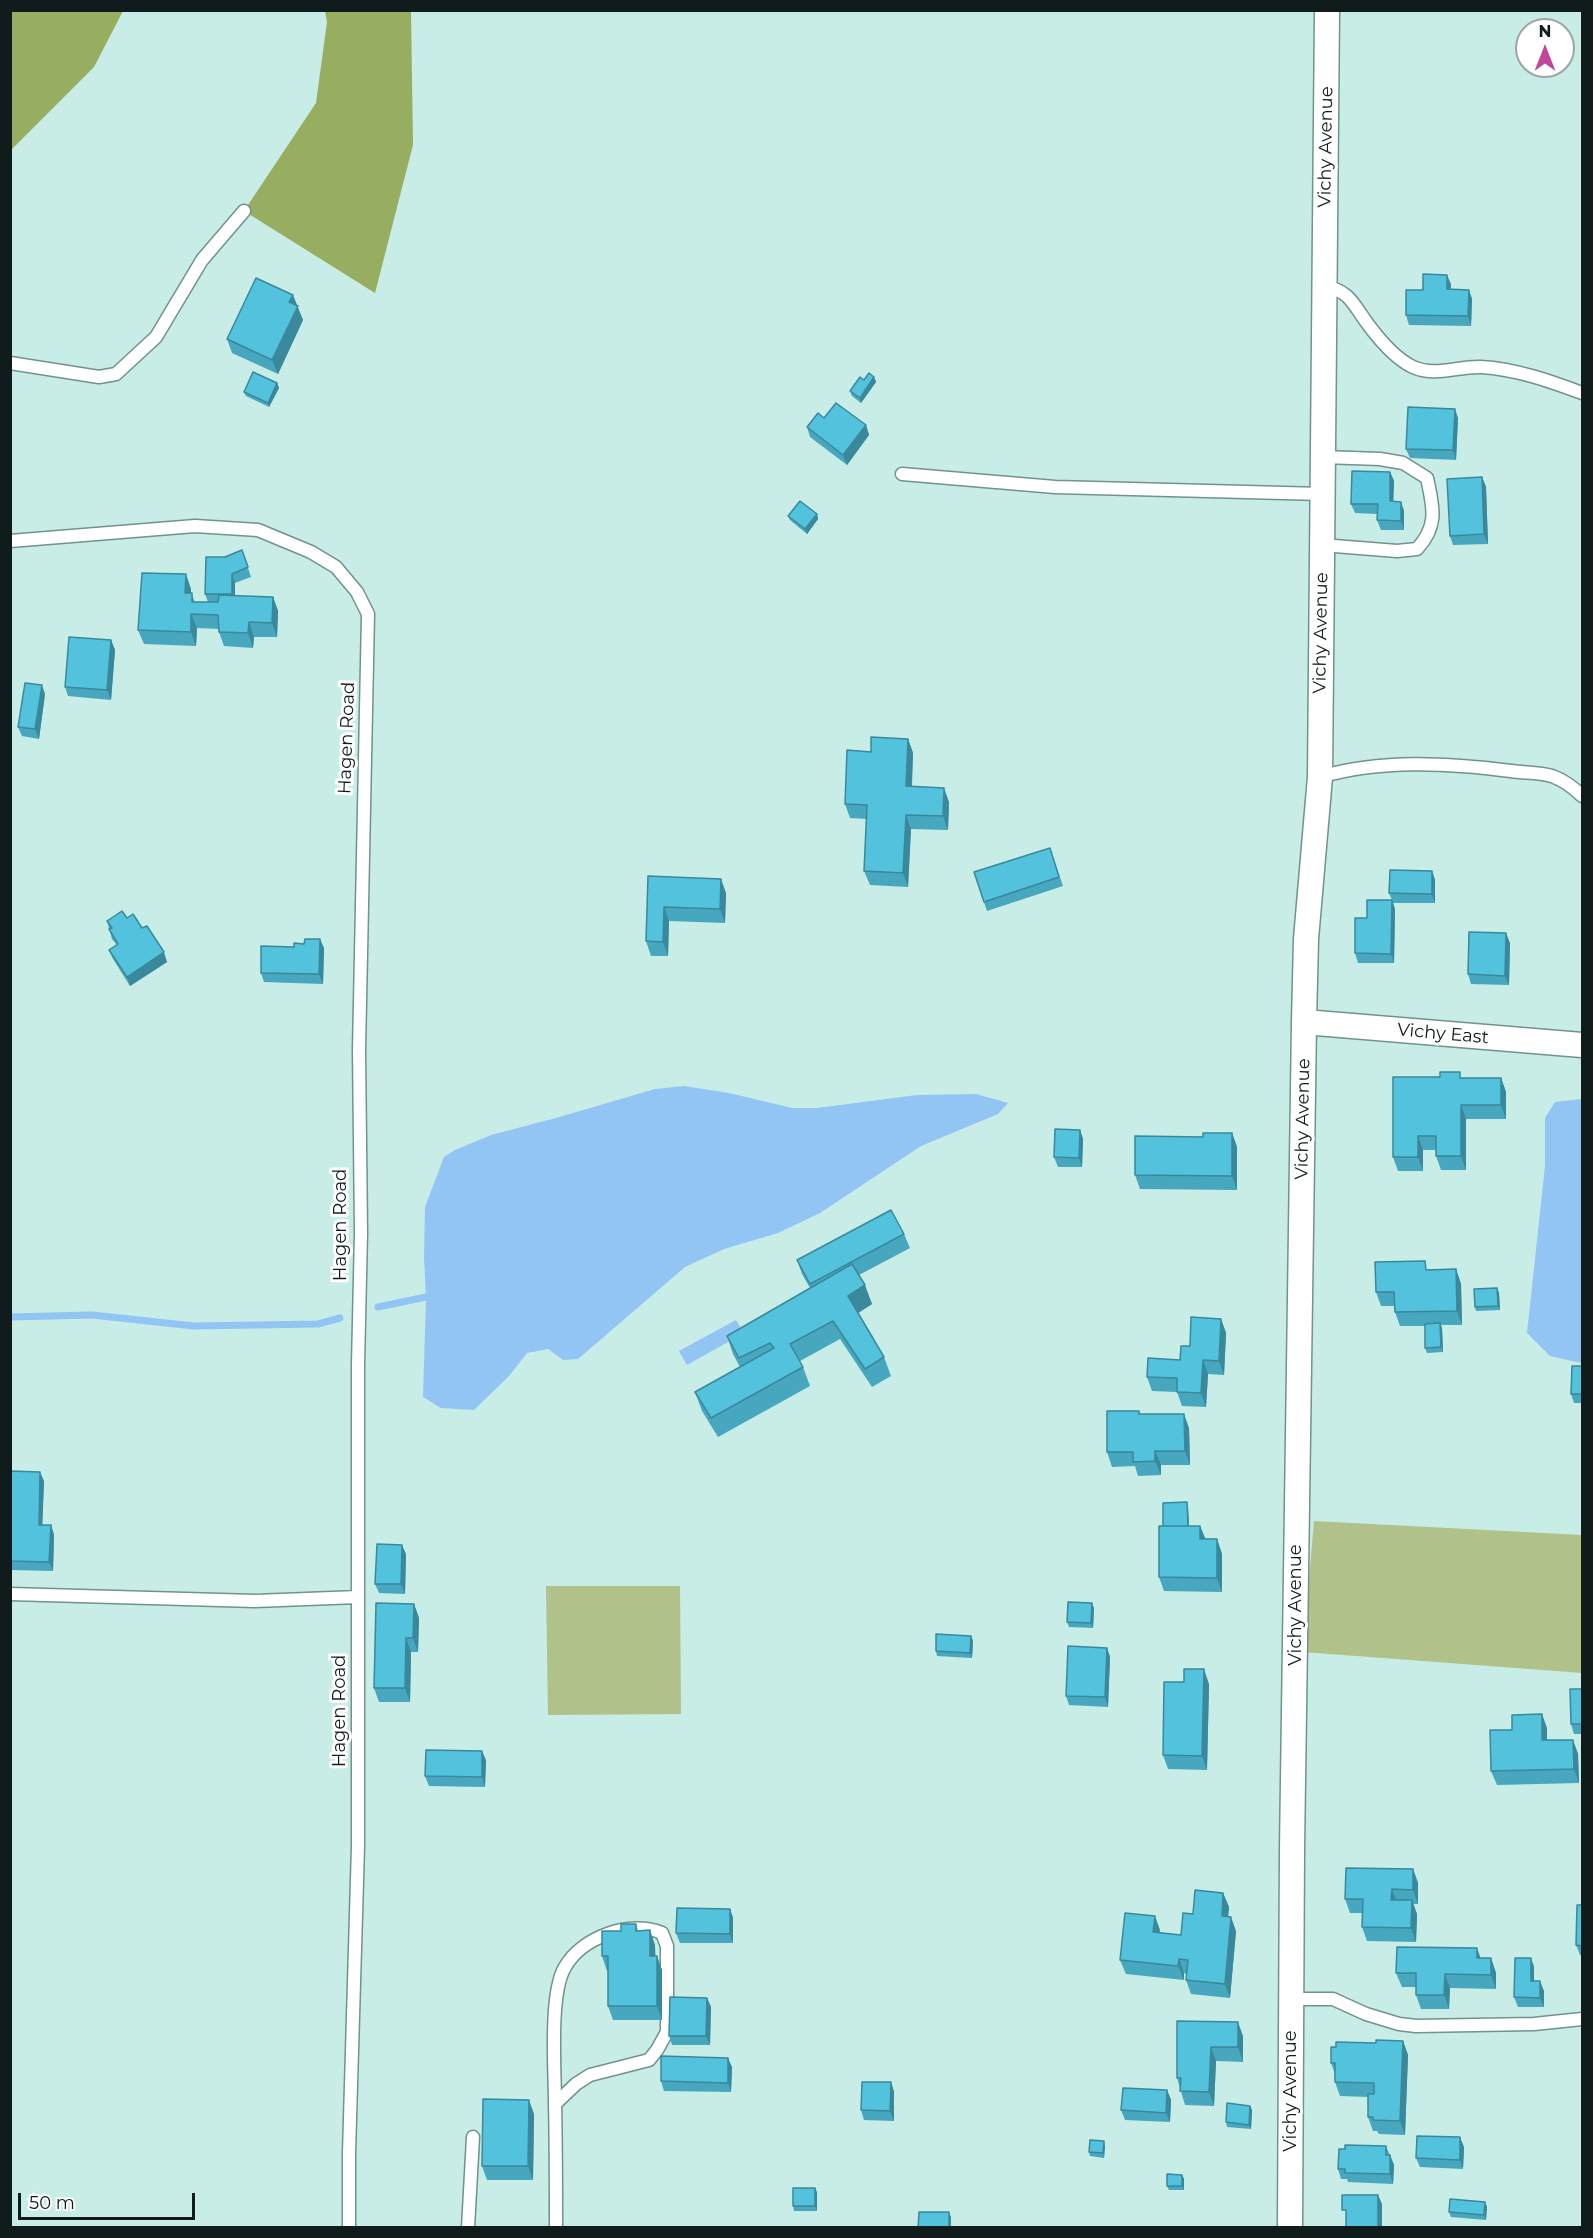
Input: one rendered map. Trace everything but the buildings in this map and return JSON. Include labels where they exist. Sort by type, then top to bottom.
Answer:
[{"type":"street","name":"Vichy Avenue","points":[[1290,2228],[1304,1022],[1306,939],[1320,777],[1327,10]]},
{"type":"street","name":"Vichy East","points":[[1304,1022],[1582,1045]]},
{"type":"lane","points":[[10,363],[99,377],[116,374],[156,337],[202,260],[244,211]]},
{"type":"lane","points":[[1324,286],[1344,292],[1357,305],[1367,322],[1394,353],[1412,366],[1425,370],[1451,371],[1480,367],[1536,376],[1582,393]]},
{"type":"lane","points":[[1322,545],[1397,551],[1417,549],[1429,536],[1434,508],[1427,478],[1402,463],[1380,459],[1323,457]]},
{"type":"lane","points":[[902,474],[1055,487],[1323,494]]},
{"type":"lane","name":"Hagen Road","points":[[10,541],[195,526],[258,530],[311,552],[336,567],[357,592],[368,614],[359,1050],[361,1233],[358,1365],[358,1846],[349,2228]]},
{"type":"lane","points":[[1320,777],[1358,767],[1403,765],[1481,767],[1552,776],[1573,787],[1582,796]]},
{"type":"lane","points":[[10,1594],[255,1601],[358,1597]]},
{"type":"lane","points":[[555,2104],[590,2074],[649,2060],[657,2050],[667,2032],[667,1946],[662,1933],[641,1929],[604,1935],[585,1944],[565,1967],[557,1991],[554,2052],[556,2228]]},
{"type":"lane","points":[[1292,1999],[1333,1999],[1366,2014],[1399,2024],[1416,2026],[1534,2024],[1582,2019]]},
{"type":"lane","points":[[468,2228],[473,2137]]},
{"type":"green space","points":[[11,10],[123,11],[94,67],[11,150]]},
{"type":"green space","points":[[325,11],[411,11],[413,145],[375,293],[244,211],[316,103],[327,22]]},
{"type":"green space","points":[[1314,1521],[1582,1535],[1582,1673],[1303,1652]]},
{"type":"green space","points":[[546,1586],[680,1586],[681,1714],[548,1715]]},
{"type":"water","points":[[684,1086],[729,1093],[792,1108],[817,1108],[917,1095],[976,1094],[1008,1103],[998,1114],[921,1146],[820,1213],[778,1233],[724,1249],[685,1267],[578,1359],[563,1360],[548,1349],[527,1353],[509,1376],[474,1410],[441,1408],[423,1397],[426,1297],[425,1207],[444,1157],[491,1135],[655,1089]]},
{"type":"water","points":[[1582,1099],[1581,1363],[1550,1356],[1527,1333],[1545,1166],[1545,1118],[1555,1102]]},
{"type":"water","points":[[736,1320],[748,1341],[728,1342],[687,1365],[679,1351]]},
{"type":"waterway","points":[[378,1307],[426,1297]]},
{"type":"waterway","points":[[10,1317],[92,1315],[194,1326],[318,1324],[340,1318]]}]
